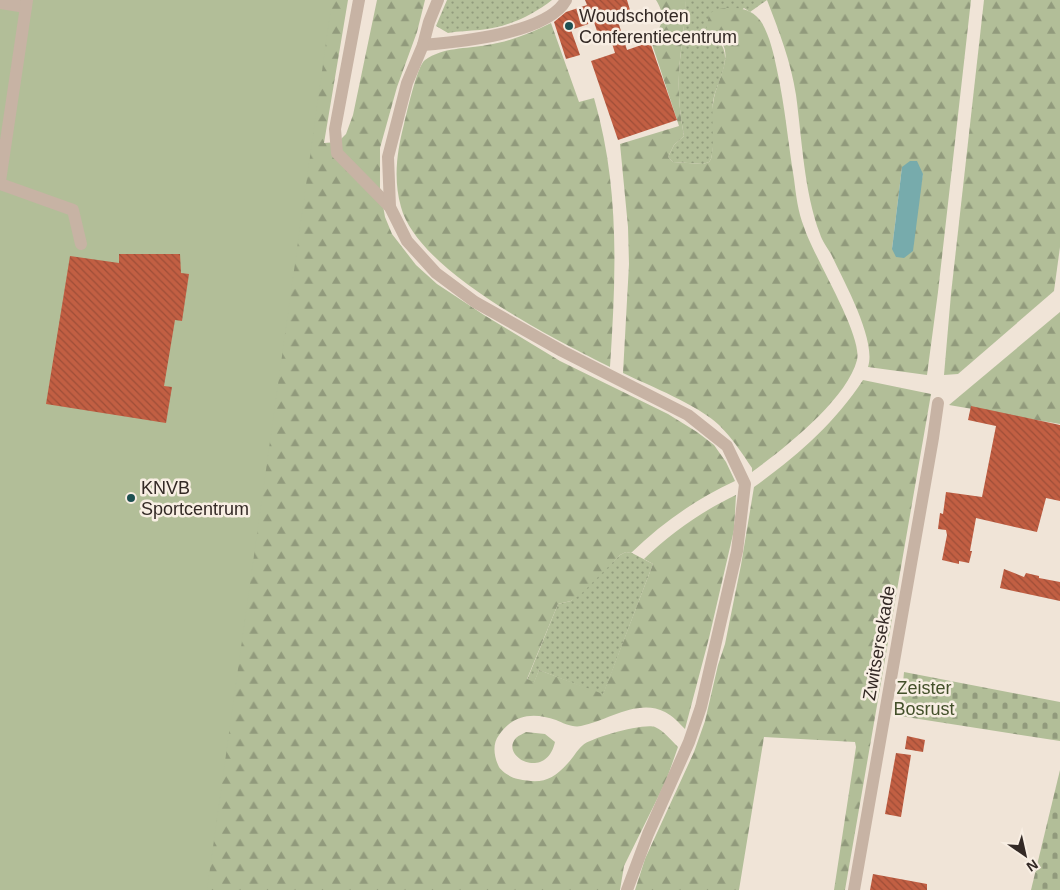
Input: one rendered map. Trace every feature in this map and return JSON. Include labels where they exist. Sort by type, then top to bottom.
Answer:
[{"type":"street","points":[[359,0],[335,129],[337,152],[390,207],[407,241],[436,273],[475,302],[562,351],[688,415],[727,446],[745,484],[737,551],[701,707],[689,742],[648,834],[627,890]]},
{"type":"street","points":[[390,207],[388,157],[407,83],[423,45],[429,22],[438,0]]},
{"type":"street","points":[[423,45],[477,39],[516,31],[549,16],[566,0]]},
{"type":"street","points":[[0,3],[26,4],[0,182],[73,210],[81,244]]},
{"type":"street","name":"Zwitsersekade","points":[[854,890],[938,403]]},
{"type":"green space","name":"KNVB Sportcentrum","points":[[0,0],[332,0],[207,890],[0,890]]},
{"type":"green space","points":[[85,0],[348,0],[324,143],[338,142],[346,134],[353,115],[377,0],[425,0],[417,32],[397,87],[380,148],[380,188],[385,217],[392,234],[416,265],[437,284],[560,361],[668,414],[714,445],[726,462],[735,481],[680,512],[631,553],[626,552],[620,555],[581,594],[571,601],[558,604],[527,679],[534,682],[539,670],[603,694],[653,564],[644,559],[687,523],[736,495],[734,530],[709,638],[685,729],[665,712],[655,708],[644,708],[633,709],[578,726],[568,725],[548,717],[524,717],[517,719],[505,728],[495,742],[495,755],[500,769],[516,778],[533,781],[546,780],[557,774],[581,747],[588,742],[629,729],[655,727],[678,747],[666,781],[624,866],[620,890],[120,890]]},
{"type":"green space","points":[[447,0],[552,0],[527,16],[499,27],[448,33],[436,26]]},
{"type":"green space","points":[[656,0],[685,0],[679,82],[681,120],[684,136],[674,145],[668,157],[673,162],[703,164],[711,159],[713,104],[725,54],[723,46],[717,38],[706,32],[709,14],[720,9],[738,8],[746,10],[760,19],[775,58],[800,215],[809,240],[853,333],[857,348],[857,360],[851,375],[841,391],[813,422],[752,472],[752,468],[733,440],[710,418],[673,396],[623,373],[629,264],[628,227],[620,144],[679,126],[651,41],[662,21],[661,12]]},
{"type":"green space","points":[[685,0],[767,0],[750,12],[744,8],[712,34],[720,42],[725,58],[713,101],[714,130],[711,159],[703,164],[673,162],[668,157],[674,145],[684,136],[681,120],[679,82]]},
{"type":"green space","points":[[767,0],[971,0],[927,375],[868,367],[868,342],[863,326],[850,294],[822,239],[810,201],[794,83],[784,47]],"holes":[[[902,167],[923,174],[921,184],[892,249]]]},
{"type":"green space","points":[[984,0],[1060,0],[1060,247],[1054,291],[958,374],[944,375],[951,294]]},
{"type":"green space","points":[[551,23],[579,102],[594,98],[608,165],[614,232],[614,299],[610,367],[523,321],[459,278],[433,255],[412,231],[401,207],[397,186],[399,144],[416,80],[425,60],[447,51],[495,44],[528,34]]},
{"type":"green space","points":[[1060,312],[1060,424],[949,405]]},
{"type":"green space","points":[[863,380],[931,394],[845,890],[834,890],[856,747],[855,742],[764,737],[739,890],[635,890],[645,859],[694,752],[705,721],[725,644],[754,487],[785,464],[814,438],[840,411]]},
{"type":"green space","points":[[626,552],[632,553],[653,564],[603,695],[539,670],[534,683],[527,680],[558,604],[571,601],[620,555]]},
{"type":"green space","name":"Zeister Bosrust","points":[[904,672],[1060,702],[1060,741],[900,716]]},
{"type":"green space","points":[[526,732],[545,734],[555,742],[550,754],[543,761],[526,762],[518,758],[514,752],[512,745],[516,738]]},
{"type":"green space","points":[[1060,770],[1060,890],[1031,890]]},
{"type":"water","points":[[910,161],[917,161],[923,174],[913,251],[904,258],[896,257],[892,249],[902,167]]},
{"type":"building","points":[[585,0],[627,0],[630,10],[616,15],[627,50],[650,42],[677,120],[618,140],[591,61],[615,53],[609,34],[597,31],[594,22],[571,30],[580,55],[566,59],[554,22],[566,12],[587,5]]},
{"type":"building","points":[[119,254],[180,254],[181,273],[189,274],[182,321],[175,320],[164,386],[172,387],[166,423],[46,404],[70,256],[119,263]]},
{"type":"building","points":[[971,406],[1060,425],[1060,501],[1046,498],[1037,532],[976,518],[969,563],[959,561],[959,564],[942,560],[947,535],[946,530],[938,529],[940,513],[943,514],[946,492],[982,497],[996,426],[968,420]]},
{"type":"building","points":[[1004,569],[1024,577],[1026,573],[1039,576],[1039,578],[1060,582],[1060,601],[1000,588]]},
{"type":"building","points":[[907,736],[925,740],[923,752],[905,749]]},
{"type":"building","points":[[896,753],[911,755],[901,817],[885,814]]},
{"type":"building","points":[[873,874],[927,884],[927,890],[870,890]]},
{"type":"place","name":"Woudschoten Conferentiecentrum","points":[[569,26]]},
{"type":"place","name":"KNVB Sportcentrum","points":[[131,498]]}]
